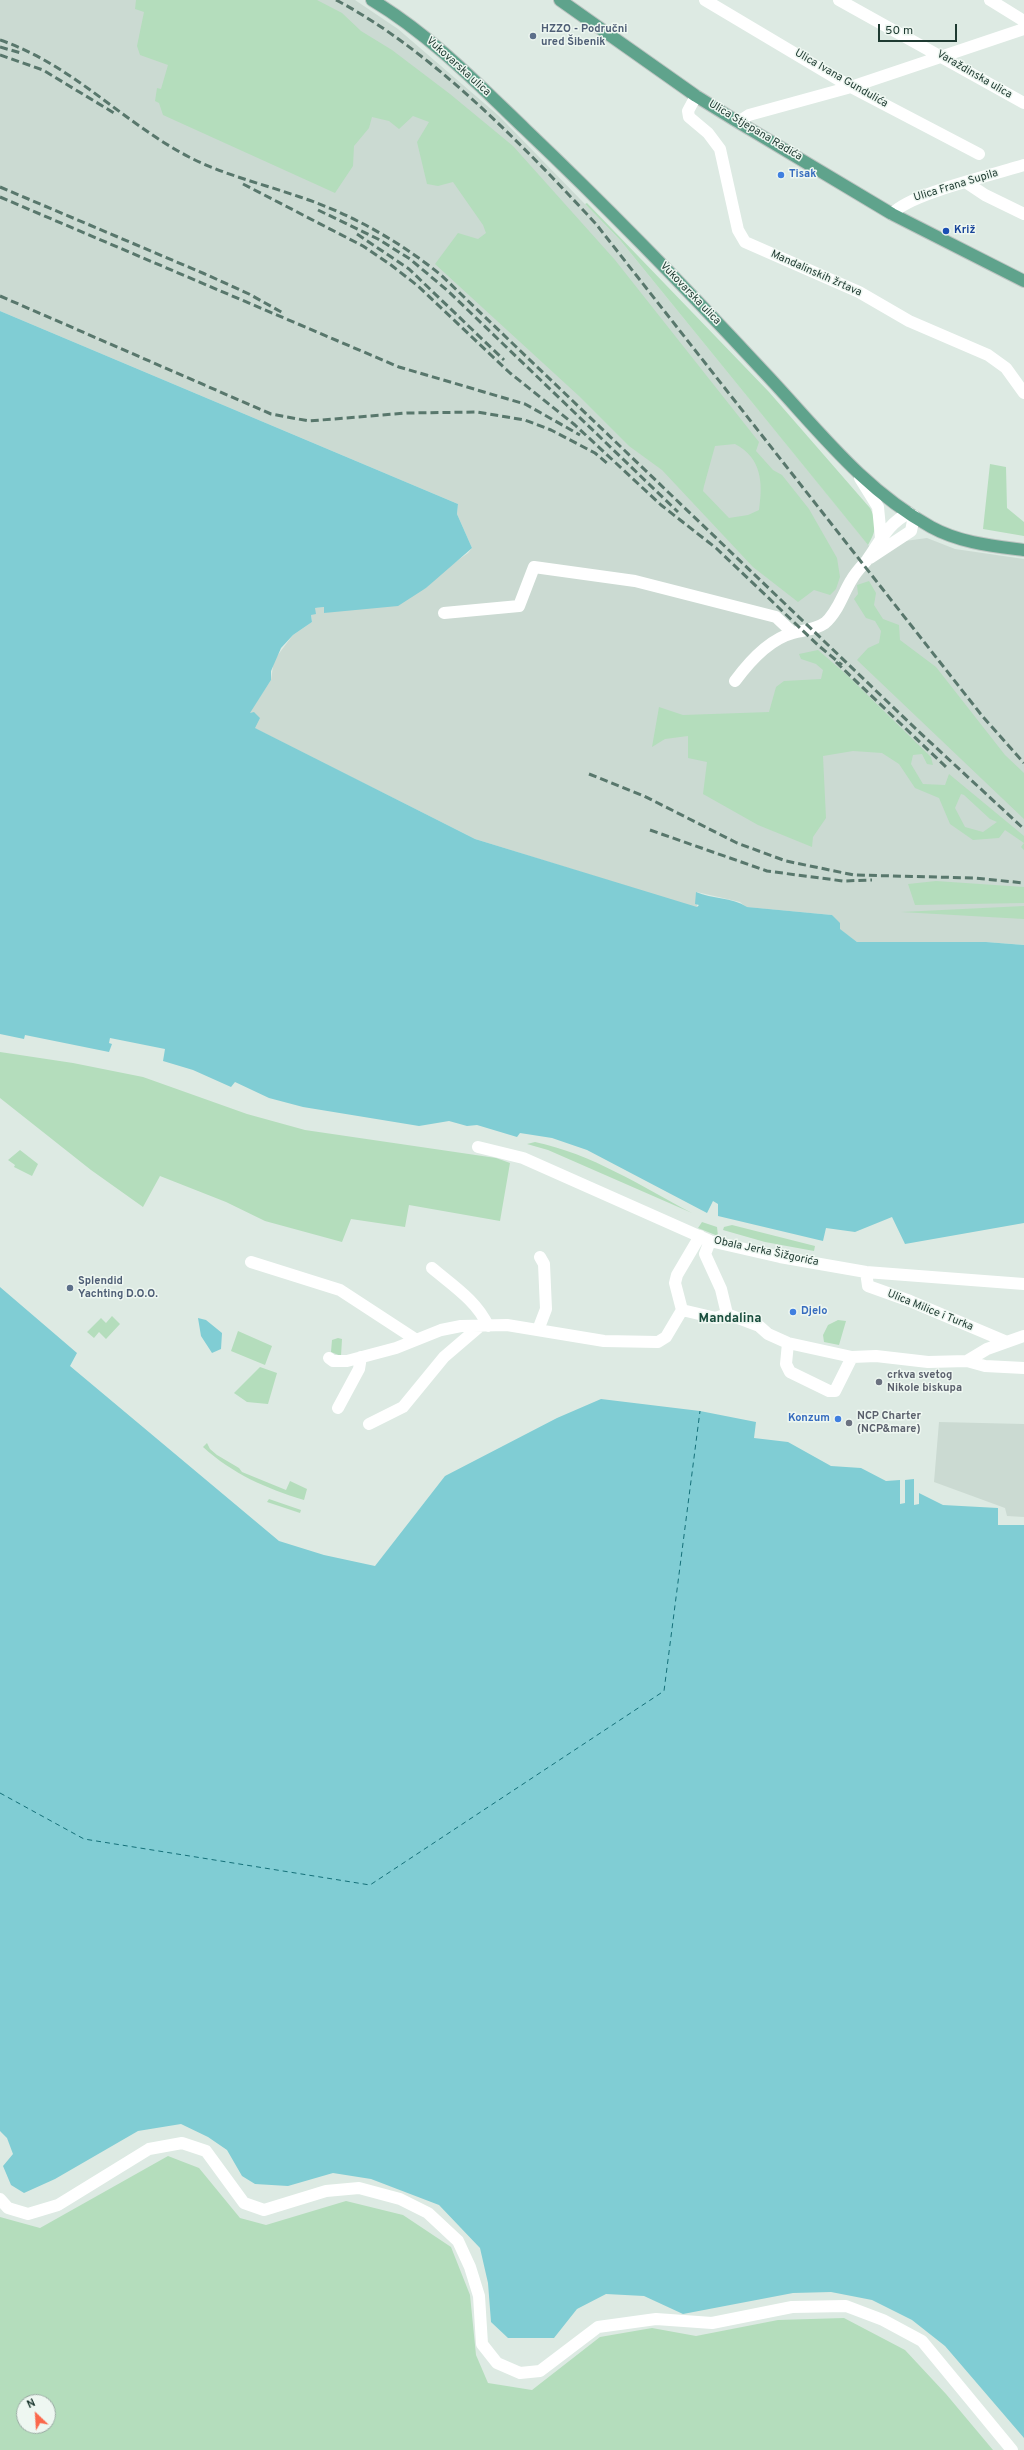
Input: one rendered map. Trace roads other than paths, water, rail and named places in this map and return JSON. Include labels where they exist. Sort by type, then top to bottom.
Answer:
[{"type":"main road","name":"Vukovarska ulica","points":[[372,0],[410,25],[439,50],[593,194],[754,360],[858,475],[932,528],[962,539],[995,547],[1024,550]]},
{"type":"main road","name":"Ulica Stjepana Radića","points":[[560,0],[696,96],[738,122],[892,214],[1024,281]]},
{"type":"street","name":"Ulica Ivana Gundulića","points":[[705,0],[851,87],[979,154]]},
{"type":"street","name":"Varaždinska ulica","points":[[839,0],[944,57],[1024,103]]},
{"type":"street","points":[[990,0],[1024,22]]},
{"type":"street","points":[[738,122],[756,113],[851,87],[1024,29]]},
{"type":"street","name":"Mandalinskih žrtava","points":[[696,96],[688,111],[689,117],[708,133],[720,149],[738,230],[745,242],[859,292],[909,321],[988,355],[1006,368],[1024,393]]},
{"type":"street","name":"Ulica Frana Supila","points":[[892,214],[898,206],[917,198],[1024,165]]},
{"type":"street","points":[[967,182],[985,195],[1024,214]]},
{"type":"street","points":[[858,475],[878,507],[881,538]]},
{"type":"street","points":[[735,681],[750,662],[772,645],[793,633],[804,632],[824,623],[835,611],[852,577],[867,560],[892,524],[912,514],[911,531],[867,560]]},
{"type":"street","points":[[444,613],[519,606],[534,567],[634,581],[776,617],[793,633]]},
{"type":"street","name":"Obala Jerka Šižgorića","points":[[478,1147],[523,1158],[705,1238],[780,1257],[866,1272],[1024,1284]]},
{"type":"street","points":[[329,1358],[333,1361],[347,1361],[396,1348],[415,1339],[461,1326],[507,1325],[604,1341],[658,1342],[666,1337],[682,1310],[676,1283],[677,1275],[705,1238]]},
{"type":"street","points":[[705,1238],[705,1254],[721,1289],[727,1314]]},
{"type":"street","points":[[538,1330],[546,1309],[544,1264],[540,1257]]},
{"type":"street","points":[[251,1262],[340,1290],[415,1339]]},
{"type":"street","points":[[432,1268],[472,1303],[482,1314],[484,1326]]},
{"type":"street","name":"Ulica Milice i Turka","points":[[866,1272],[868,1286],[910,1301],[1007,1342]]},
{"type":"street","points":[[682,1310],[716,1318],[727,1314],[759,1326],[768,1334],[788,1343],[852,1357],[876,1356],[928,1362],[967,1361],[985,1366],[1024,1368]]},
{"type":"street","points":[[369,1424],[403,1407],[444,1357],[484,1326]]},
{"type":"street","points":[[967,1361],[988,1348],[1024,1336]]},
{"type":"street","points":[[788,1343],[786,1364],[790,1372],[829,1390],[836,1391],[852,1357]]},
{"type":"street","points":[[338,1408],[359,1369],[361,1357]]},
{"type":"street","points":[[0,2199],[8,2208],[28,2214],[58,2205],[149,2149],[182,2143],[206,2152],[244,2203],[264,2210],[326,2191],[359,2188],[400,2199],[428,2213],[458,2241],[470,2267],[479,2296],[482,2344],[497,2363],[520,2373],[540,2371],[598,2327],[656,2319],[712,2323],[792,2307],[846,2306],[883,2320],[922,2341],[1012,2450]]},
{"type":"water","points":[[0,311],[458,504],[457,514],[472,548],[426,588],[398,606],[324,613],[324,607],[315,608],[316,614],[311,615],[312,622],[293,635],[281,648],[271,671],[271,680],[250,713],[254,712],[260,718],[255,728],[475,839],[697,907],[699,905],[695,904],[696,892],[735,901],[747,907],[832,915],[840,923],[840,929],[857,942],[986,942],[1024,945],[1024,1223],[905,1244],[892,1217],[855,1232],[826,1228],[823,1241],[718,1216],[718,1204],[713,1201],[707,1213],[587,1150],[552,1138],[520,1133],[517,1137],[477,1125],[467,1126],[449,1121],[419,1126],[303,1107],[269,1098],[235,1082],[231,1087],[193,1070],[163,1061],[165,1049],[110,1038],[109,1043],[112,1044],[109,1052],[25,1035],[24,1039],[0,1034]]},
{"type":"water","points":[[0,1287],[77,1353],[70,1366],[279,1541],[324,1555],[375,1566],[445,1476],[557,1418],[601,1399],[700,1411],[756,1422],[754,1438],[788,1442],[831,1466],[861,1468],[886,1481],[900,1480],[900,1504],[905,1503],[905,1480],[914,1479],[914,1505],[919,1504],[919,1493],[943,1505],[998,1508],[998,1525],[1024,1525],[1024,2438],[945,2346],[912,2320],[872,2300],[831,2292],[793,2293],[683,2314],[644,2296],[606,2294],[577,2309],[554,2338],[508,2338],[491,2322],[488,2283],[480,2248],[439,2205],[371,2179],[333,2173],[288,2186],[255,2184],[242,2176],[227,2150],[208,2137],[181,2124],[138,2131],[55,2179],[24,2193],[11,2185],[3,2166],[13,2154],[7,2138],[0,2131]]},
{"type":"water","points":[[198,1318],[206,1320],[222,1333],[221,1349],[212,1353],[201,1336]]},
{"type":"railway","points":[[336,0],[371,20],[441,72],[507,132],[596,224],[983,717],[1024,763]]},
{"type":"railway","points":[[0,40],[51,64],[141,127],[189,157],[230,174],[319,204],[356,220],[391,240],[441,275],[916,729],[1024,829]]},
{"type":"railway","points":[[0,47],[21,53]]},
{"type":"railway","points":[[0,55],[43,70],[114,113]]},
{"type":"railway","points":[[243,184],[363,246],[418,286],[510,373],[575,425],[661,505],[716,548],[819,646],[842,665]]},
{"type":"railway","points":[[0,187],[205,274],[249,294],[283,313]]},
{"type":"railway","points":[[0,197],[399,367],[525,404],[580,435]]},
{"type":"railway","points":[[318,210],[378,239],[410,259],[448,291],[678,512]]},
{"type":"railway","points":[[357,234],[409,269],[504,360]]},
{"type":"railway","points":[[0,296],[271,414],[309,421],[407,413],[477,412],[525,420],[551,430],[595,453],[608,464]]},
{"type":"railway","points":[[836,662],[946,767]]},
{"type":"railway","points":[[589,774],[644,796],[737,843],[786,861],[854,875],[975,878],[1024,883]]},
{"type":"railway","points":[[650,830],[767,871],[843,881],[872,880]]},
{"type":"place","name":"HZZO - Područni ured Šibenik","points":[[533,36]]},
{"type":"place","name":"Tisak","points":[[781,175]]},
{"type":"place","name":"Križ","points":[[946,231]]},
{"type":"place","name":"Splendid Yachting D.O.O.","points":[[70,1288]]},
{"type":"place","name":"Djelo","points":[[793,1312]]},
{"type":"place","name":"crkva svetog Nikole biskupa","points":[[879,1382]]},
{"type":"place","name":"Konzum","points":[[838,1419]]},
{"type":"place","name":"NCP Charter (NCP&mare)","points":[[849,1423]]},
{"type":"district","name":"Mandalina","points":[[730,1319]]}]
